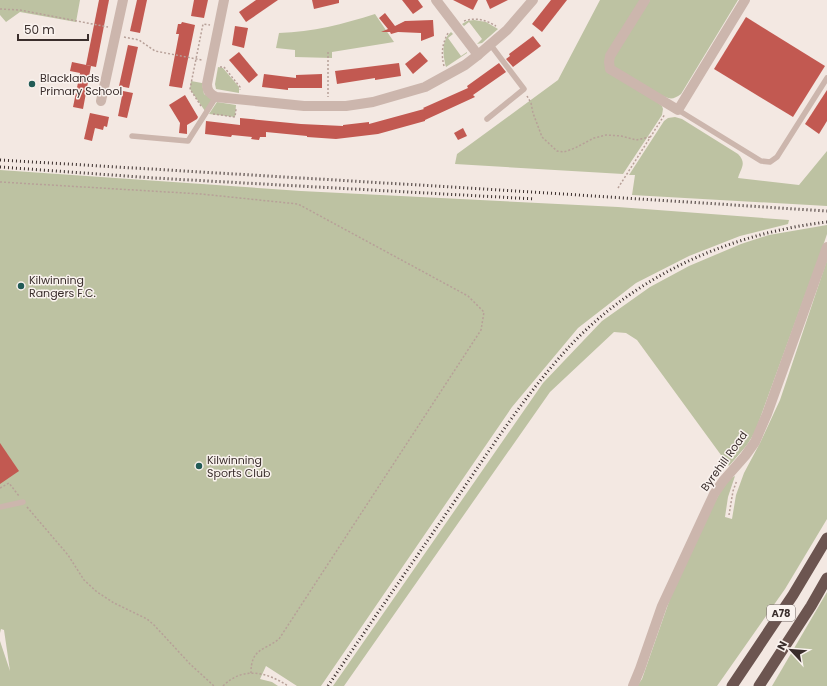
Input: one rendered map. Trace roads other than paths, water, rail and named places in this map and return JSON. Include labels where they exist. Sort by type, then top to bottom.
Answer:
[{"type":"highway","name":"A78","points":[[732,686],[793,595],[827,538]]},
{"type":"highway","name":"A78","points":[[759,686],[811,606],[827,578]]},
{"type":"street","points":[[101,101],[122,0]]},
{"type":"street","points":[[224,0],[207,84],[208,91],[213,96],[239,100],[276,104],[329,106],[346,106],[373,102],[425,87],[465,65],[478,55],[507,30],[533,0]]},
{"type":"street","points":[[436,0],[478,55]]},
{"type":"street","points":[[645,0],[610,56],[610,69],[674,107],[745,0]]},
{"type":"street","name":"Byrehill Road","points":[[633,686],[662,606],[702,518],[720,485],[753,446],[767,414],[827,247]]},
{"type":"lane","points":[[487,119],[524,89],[490,44]]},
{"type":"lane","points":[[674,107],[761,161],[770,162],[777,157],[827,78]]},
{"type":"lane","points":[[132,136],[188,141],[213,96]]},
{"type":"lane","points":[[0,507],[23,502]]},
{"type":"railway","points":[[0,160],[827,211]]},
{"type":"railway","points":[[0,167],[154,178],[535,199]]},
{"type":"railway","points":[[328,686],[520,407],[546,373],[587,329],[616,305],[647,283],[716,249],[752,237],[789,228],[827,222]]},
{"type":"place","name":"Blacklands Primary School","points":[[32,84]]},
{"type":"place","name":"Kilwinning Rangers F.C.","points":[[21,286]]},
{"type":"place","name":"Kilwinning Sports Club","points":[[199,466]]}]
